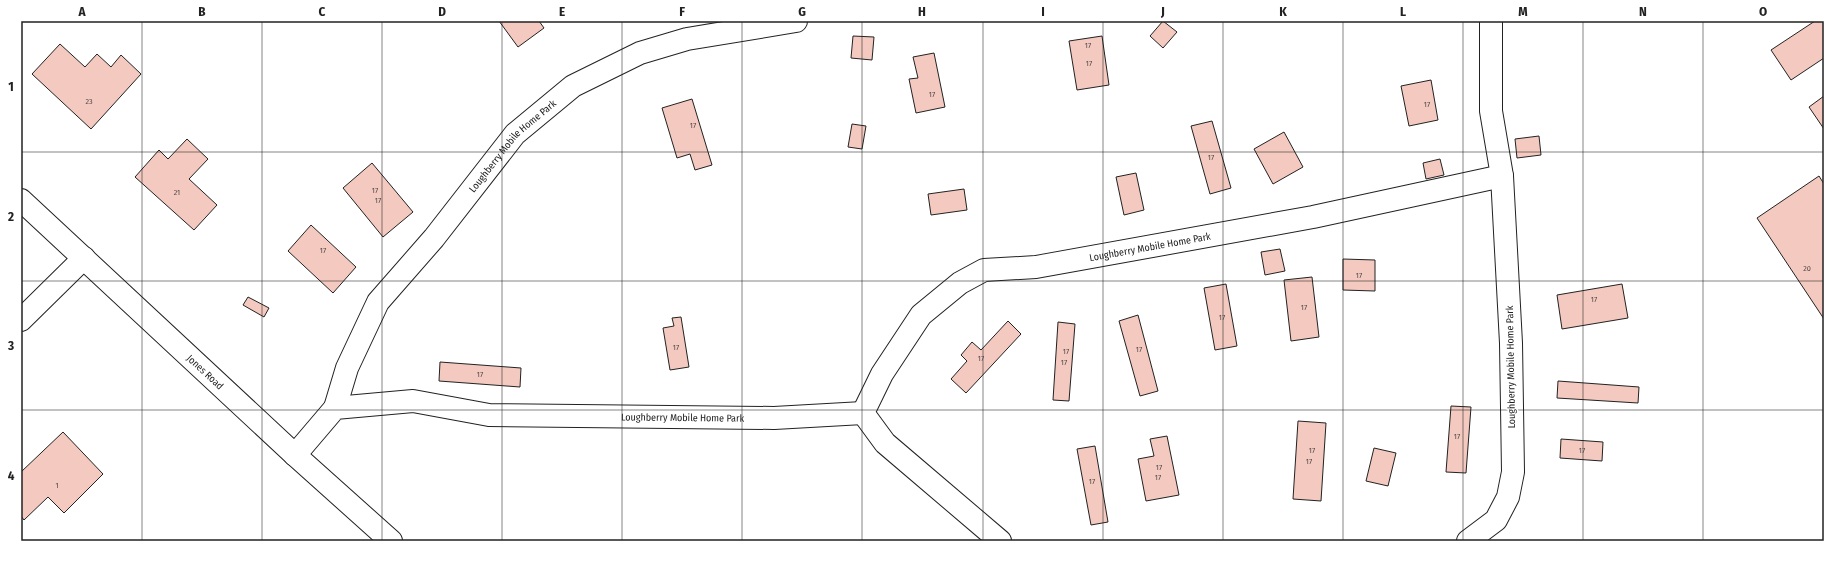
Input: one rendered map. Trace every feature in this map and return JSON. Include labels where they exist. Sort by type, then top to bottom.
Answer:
[{"type":"street","name":"Loughberry Mobile Home Park","points":[[295,455],[335,408],[347,368],[378,302],[434,238],[515,134],[573,86],[640,53],[687,38],[796,21]]},
{"type":"street","name":"Loughberry Mobile Home Park","points":[[1468,541],[1496,520],[1508,497],[1512,472],[1510,343],[1502,176],[1491,111],[1491,21]]},
{"type":"street","name":"Loughberry Mobile Home Park","points":[[335,408],[413,401],[489,415],[774,418],[864,413],[882,374],[921,315],[960,283],[984,270],[1036,267],[1313,217],[1502,176]]},
{"type":"street","name":"Jones Road","points":[[21,200],[295,455],[391,541]]},
{"type":"street","points":[[21,320],[84,258]]},
{"type":"street","points":[[864,413],[885,443],[1000,541]]},
{"type":"building","points":[[499,21],[539,21],[544,28],[518,47]]},
{"type":"building","points":[[1163,21],[1177,32],[1163,48],[1150,36]]},
{"type":"building","points":[[1815,21],[1824,21],[1824,58],[1791,80],[1771,50]]},
{"type":"building","points":[[853,36],[874,37],[872,60],[851,58]]},
{"type":"building","points":[[1102,36],[1109,85],[1077,90],[1069,41]]},
{"type":"building","points":[[60,44],[85,67],[97,54],[111,67],[121,55],[141,74],[91,129],[32,74]]},
{"type":"building","points":[[934,53],[945,107],[916,113],[909,79],[918,78],[913,57]]},
{"type":"building","points":[[1431,80],[1438,120],[1409,126],[1401,86]]},
{"type":"building","points":[[1824,96],[1824,129],[1809,107]]},
{"type":"building","points":[[692,99],[712,165],[695,170],[690,154],[677,158],[662,108]]},
{"type":"building","points":[[1212,121],[1231,188],[1210,194],[1191,126]]},
{"type":"building","points":[[852,124],[866,126],[862,149],[848,147]]},
{"type":"building","points":[[1284,132],[1303,167],[1273,184],[1254,149]]},
{"type":"building","points":[[1539,136],[1541,155],[1517,158],[1515,139]]},
{"type":"building","points":[[187,139],[208,159],[189,179],[217,205],[194,230],[135,177],[159,150],[168,159]]},
{"type":"building","points":[[1440,159],[1444,175],[1426,179],[1423,163]]},
{"type":"building","points":[[372,163],[413,212],[383,237],[343,188]]},
{"type":"building","points":[[1136,173],[1144,210],[1124,215],[1116,177]]},
{"type":"building","points":[[1819,176],[1824,184],[1824,319],[1757,218]]},
{"type":"building","points":[[964,189],[967,210],[931,215],[928,194]]},
{"type":"building","points":[[311,225],[356,267],[333,293],[288,251]]},
{"type":"building","points":[[1280,249],[1285,271],[1265,275],[1261,252]]},
{"type":"building","points":[[1343,259],[1375,260],[1375,291],[1343,290]]},
{"type":"building","points":[[1312,277],[1319,337],[1291,341],[1284,280]]},
{"type":"building","points":[[1226,284],[1237,346],[1215,350],[1204,288]]},
{"type":"building","points":[[1622,284],[1628,318],[1562,329],[1557,295]]},
{"type":"building","points":[[248,297],[269,308],[264,317],[243,305]]},
{"type":"building","points":[[1138,315],[1158,391],[1140,396],[1119,321]]},
{"type":"building","points":[[681,317],[689,367],[670,370],[663,328],[674,326],[672,318]]},
{"type":"building","points":[[1008,321],[1021,334],[966,393],[951,379],[967,361],[961,355],[972,342],[981,350]]},
{"type":"building","points":[[1058,322],[1075,324],[1069,401],[1053,400]]},
{"type":"building","points":[[440,362],[521,368],[520,387],[439,381]]},
{"type":"building","points":[[1558,381],[1639,387],[1638,403],[1557,398]]},
{"type":"building","points":[[1451,406],[1471,407],[1466,473],[1446,472]]},
{"type":"building","points":[[1298,421],[1326,423],[1321,501],[1293,499]]},
{"type":"building","points":[[63,432],[103,474],[64,513],[48,497],[24,520],[21,516],[21,472]]},
{"type":"building","points":[[1167,436],[1179,495],[1146,501],[1138,459],[1154,456],[1150,439]]},
{"type":"building","points":[[1561,439],[1603,442],[1602,461],[1560,458]]},
{"type":"building","points":[[1095,446],[1108,522],[1091,525],[1077,449]]},
{"type":"building","points":[[1374,448],[1396,453],[1388,486],[1366,481]]}]
